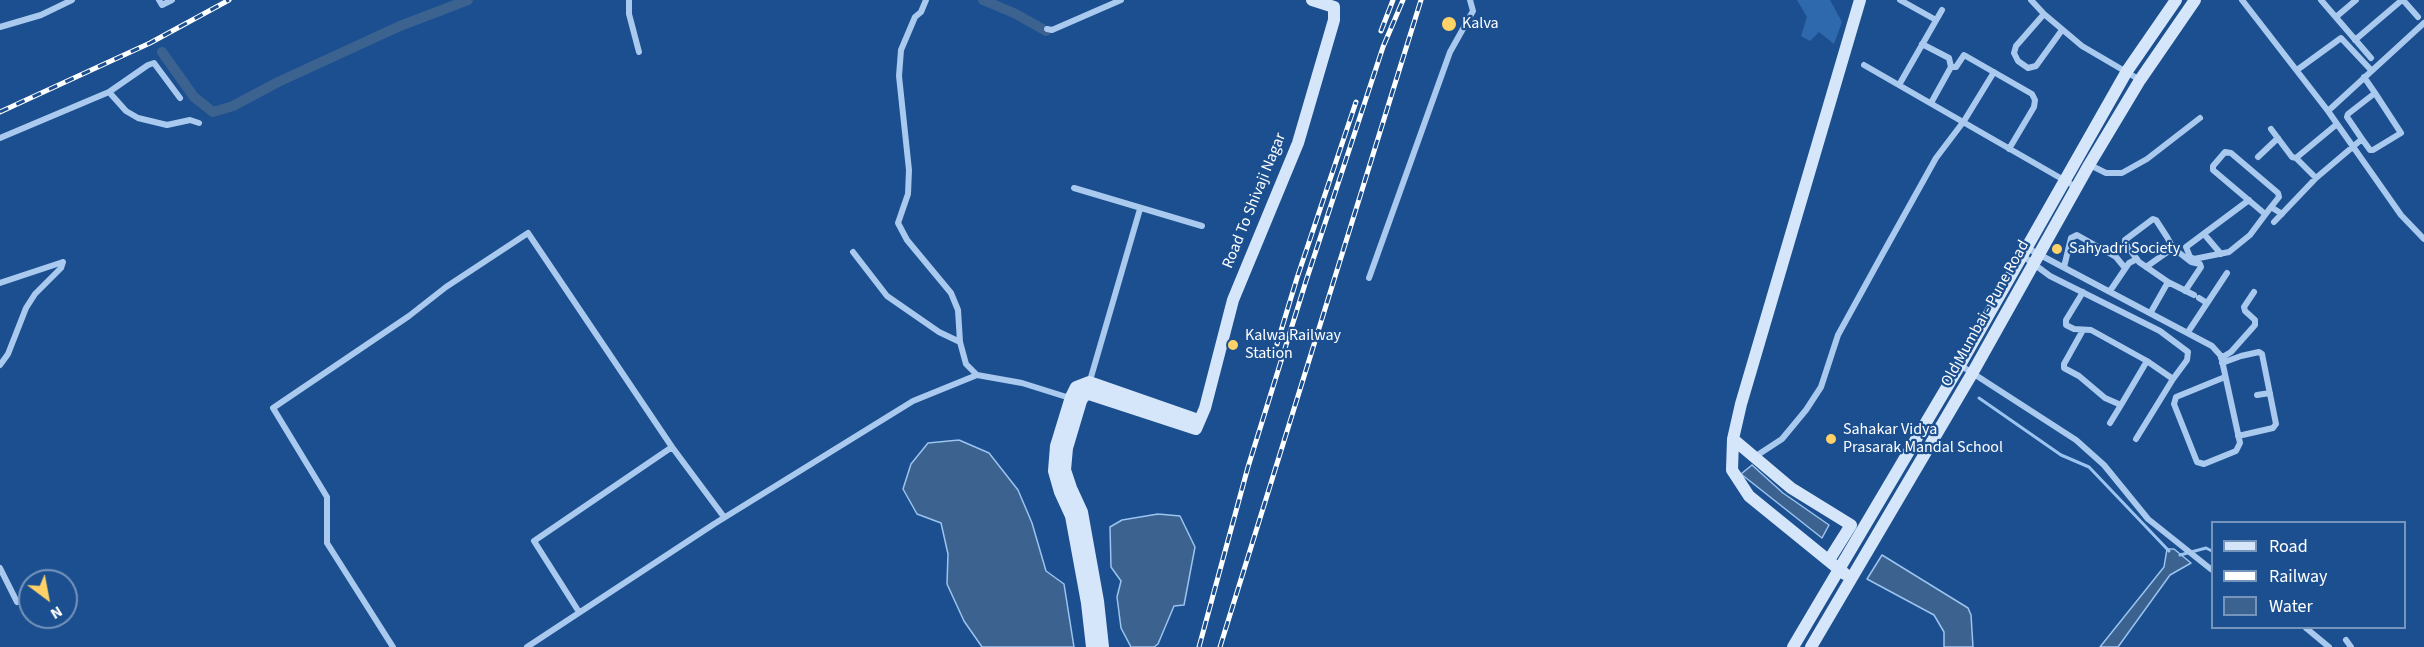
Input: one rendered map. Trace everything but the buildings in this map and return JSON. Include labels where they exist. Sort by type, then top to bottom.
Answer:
[{"type":"street","points":[[1,29],[41,15],[72,0]]},
{"type":"street","points":[[159,0],[162,5],[172,0]]},
{"type":"street","points":[[629,0],[629,14],[639,52]]},
{"type":"street","points":[[926,0],[921,12],[915,17],[901,50],[898,76],[909,170],[908,194],[898,223],[907,240],[951,293],[958,310],[960,342],[966,364],[976,375]]},
{"type":"street","points":[[1047,29],[1052,30],[1121,0]]},
{"type":"street","name":"Road To Shivaji Nagar","points":[[1082,394],[1197,424],[1205,408],[1233,300],[1298,142],[1334,20],[1334,7],[1311,0]]},
{"type":"street","points":[[1369,279],[1450,52],[1473,11],[1470,0]]},
{"type":"street","points":[[1852,578],[1839,570],[1749,496],[1732,470],[1733,439],[1741,404],[1860,0]]},
{"type":"street","points":[[1900,0],[1936,20]]},
{"type":"street","points":[[2031,0],[2082,46],[2140,80]]},
{"type":"street","name":"Old Mumbai - Pune Road","points":[[1811,647],[1973,372],[2036,260],[2076,187],[2084,162],[2127,71],[2176,0]]},
{"type":"street","name":"Old Mumbai - Pune Road","points":[[1793,647],[1960,365],[2065,181],[2084,162],[2195,0]]},
{"type":"street","points":[[2242,0],[2328,111],[2401,215],[2424,239]]},
{"type":"street","points":[[2321,0],[2371,58]]},
{"type":"street","points":[[2336,17],[2356,0]]},
{"type":"street","points":[[2355,39],[2403,0],[2418,17]]},
{"type":"street","points":[[1899,85],[1942,10]]},
{"type":"street","points":[[2044,14],[2016,46],[2014,53],[2018,61],[2028,68],[2036,66],[2062,30]]},
{"type":"street","points":[[2161,22],[2174,29]]},
{"type":"street","points":[[2328,111],[2424,23]]},
{"type":"street","points":[[2297,70],[2341,38],[2371,70]]},
{"type":"street","points":[[1922,44],[1948,58],[1951,67],[1931,103]]},
{"type":"street","points":[[1951,67],[1955,68],[1966,55],[2032,94],[2035,100],[2034,107],[2009,148]]},
{"type":"street","points":[[0,138],[109,93],[154,63],[180,98]]},
{"type":"street","points":[[1864,65],[2076,187]]},
{"type":"street","points":[[1753,458],[1782,439],[1806,410],[1821,387],[1838,335],[1936,158],[1964,121],[1994,72]]},
{"type":"street","points":[[2364,77],[2375,93],[2401,133],[2370,150],[2347,117],[2375,93]]},
{"type":"street","points":[[109,93],[126,111],[138,118],[167,125],[190,120],[199,123]]},
{"type":"street","points":[[2084,162],[2106,172],[2122,173],[2147,159],[2200,118]]},
{"type":"street","points":[[2296,158],[2337,124]]},
{"type":"street","points":[[2271,129],[2292,157],[2316,177]]},
{"type":"street","points":[[2258,157],[2278,138]]},
{"type":"street","points":[[2274,222],[2316,177],[2362,139]]},
{"type":"street","points":[[2249,200],[2186,247],[2190,257],[2194,259],[2229,252],[2247,238],[2271,207],[2279,195],[2226,151],[2213,166],[2213,170],[2249,200],[2265,214]]},
{"type":"street","points":[[1074,188],[1202,226]]},
{"type":"street","points":[[2271,207],[2282,214]]},
{"type":"street","points":[[1103,647],[1098,601],[1082,512],[1065,470],[1067,448],[1082,394],[1140,209]]},
{"type":"street","points":[[2185,291],[2202,267],[2200,264],[2191,262],[2173,248],[2156,220],[2153,219],[2124,243],[2146,267],[2168,282],[2207,303]]},
{"type":"street","points":[[393,647],[327,543],[327,497],[273,408],[409,316],[446,287],[528,233],[672,447],[724,517]]},
{"type":"street","points":[[2204,234],[2221,254]]},
{"type":"street","points":[[2064,267],[2071,238],[2077,235],[2116,257],[2125,268]]},
{"type":"street","points":[[2146,267],[2173,248]]},
{"type":"street","points":[[853,252],[887,296],[939,332],[960,342]]},
{"type":"street","points":[[2025,252],[2083,292],[2160,331],[2188,352],[2187,360],[2172,379],[2136,439]]},
{"type":"street","points":[[2025,252],[2036,260],[2064,267],[2212,346],[2222,361],[2240,443],[2236,451],[2204,464],[2197,462],[2174,404],[2176,397],[2225,377]]},
{"type":"street","points":[[2110,291],[2125,268],[2137,259]]},
{"type":"street","points":[[0,283],[63,262],[61,268],[35,294],[26,308],[12,344],[0,364]]},
{"type":"street","points":[[2188,332],[2227,273]]},
{"type":"street","points":[[2151,312],[2168,282]]},
{"type":"street","points":[[2083,292],[2066,320],[2066,325],[2074,329],[2091,330],[2146,361],[2172,379]]},
{"type":"street","points":[[2222,361],[2255,325],[2255,320],[2245,311],[2244,307],[2254,292]]},
{"type":"street","points":[[2083,330],[2064,368],[2079,376],[2099,395],[2121,405]]},
{"type":"street","points":[[2222,361],[2259,352],[2262,354],[2276,424],[2273,428],[2238,436]]},
{"type":"street","points":[[2110,423],[2146,361]]},
{"type":"street","points":[[1960,365],[2090,451],[2148,519],[2211,569]]},
{"type":"street","points":[[526,647],[724,517],[913,401],[976,375],[1082,394]]},
{"type":"street","points":[[2258,395],[2270,393]]},
{"type":"street","points":[[1082,394],[1056,446],[1054,471],[1060,492],[1071,516],[1087,603],[1092,647]]},
{"type":"street","points":[[1733,439],[1791,488],[1851,525],[1860,525],[1869,519]]},
{"type":"street","points":[[579,612],[534,541],[672,447]]},
{"type":"street","points":[[1829,560],[1851,525]]},
{"type":"street","points":[[0,568],[17,602]]},
{"type":"street","points":[[2308,629],[2329,647]]},
{"type":"street","points":[[2346,640],[2350,647]]},
{"type":"shaded area","points":[[1797,0],[1830,0],[1842,22],[1834,44],[1819,32],[1810,41],[1801,36],[1807,17]]},
{"type":"water","points":[[959,440],[989,453],[1018,490],[1032,523],[1046,571],[1064,584],[1074,647],[982,647],[964,621],[947,584],[948,554],[941,523],[917,514],[903,489],[911,464],[928,443]]},
{"type":"water","points":[[1752,465],[1783,493],[1829,525],[1822,538],[1741,474]]},
{"type":"water","points":[[1158,514],[1180,516],[1195,547],[1184,605],[1174,606],[1158,644],[1154,647],[1131,647],[1121,628],[1117,597],[1121,581],[1111,567],[1110,527],[1122,520]]},
{"type":"water","points":[[2167,549],[2174,549],[2191,563],[2170,575],[2118,647],[2100,647],[2164,567]]},
{"type":"water","points":[[1882,555],[1968,608],[1971,615],[1973,647],[1944,647],[1944,632],[1934,615],[1867,579]]},
{"type":"waterway","points":[[162,52],[194,97],[213,112],[233,106],[278,82],[400,26],[468,0]]},
{"type":"waterway","points":[[983,0],[1016,14],[1046,31]]},
{"type":"waterway","points":[[1979,398],[2061,455],[2089,467],[2169,551]]},
{"type":"waterway","points":[[2180,555],[2206,548],[2211,550]]},
{"type":"railway","points":[[0,112],[150,43],[229,0]]},
{"type":"railway","points":[[1381,31],[1393,0]]},
{"type":"railway","points":[[1199,647],[1248,467],[1306,281],[1383,47],[1403,0]]},
{"type":"railway","points":[[1220,647],[1421,0]]},
{"type":"railway","points":[[1277,344],[1356,102]]},
{"type":"place","name":"Kalva","points":[[1449,24]]},
{"type":"place","name":"Sahyadri Society","points":[[2057,249]]},
{"type":"place","name":"Kalwa Railway Station","points":[[1233,345]]},
{"type":"place","name":"Sahakar Vidya Prasarak Mandal School","points":[[1831,439]]}]
